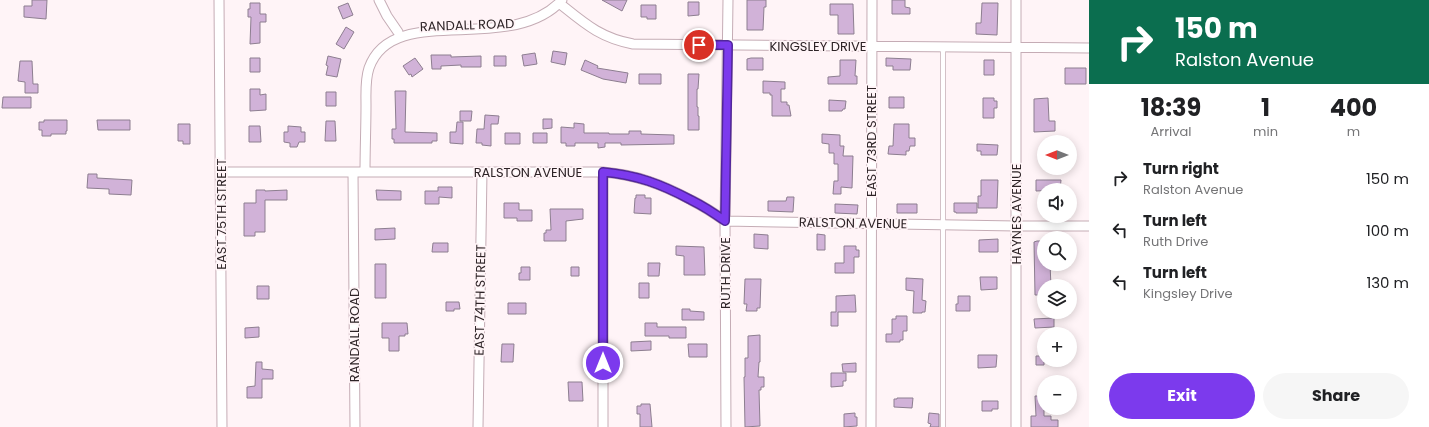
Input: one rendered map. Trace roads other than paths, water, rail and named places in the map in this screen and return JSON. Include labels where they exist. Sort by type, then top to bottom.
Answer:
[{"type":"street","name":"EAST 75TH STREET","points":[[219,0],[222,427]]},
{"type":"street","points":[[379,0],[387,16],[398,32]]},
{"type":"street","name":"RUTH DRIVE","points":[[726,427],[725,221],[728,0]]},
{"type":"street","name":"EAST 73RD STREET","points":[[871,427],[872,0]]},
{"type":"street","name":"HAYNES AVENUE","points":[[1016,0],[1016,427]]},
{"type":"street","name":"RANDALL ROAD","points":[[365,172],[368,70],[374,55],[385,42],[398,32],[418,26],[509,25],[521,23],[544,14],[560,1]]},
{"type":"street","name":"KINGSLEY DRIVE","points":[[560,1],[594,30],[620,42],[641,45],[1089,48]]},
{"type":"street","name":"RALSTON AVENUE","points":[[221,172],[603,172],[626,175],[662,185],[714,212],[725,221],[1089,226]]},
{"type":"street","name":"RANDALL ROAD","points":[[353,172],[355,427]]},
{"type":"street","name":"EAST 74TH STREET","points":[[478,427],[482,172]]},
{"type":"street","points":[[603,172],[603,427]]},
{"type":"street","points":[[215,427],[222,402]]},
{"type":"lane","points":[[943,46],[943,427]]}]
